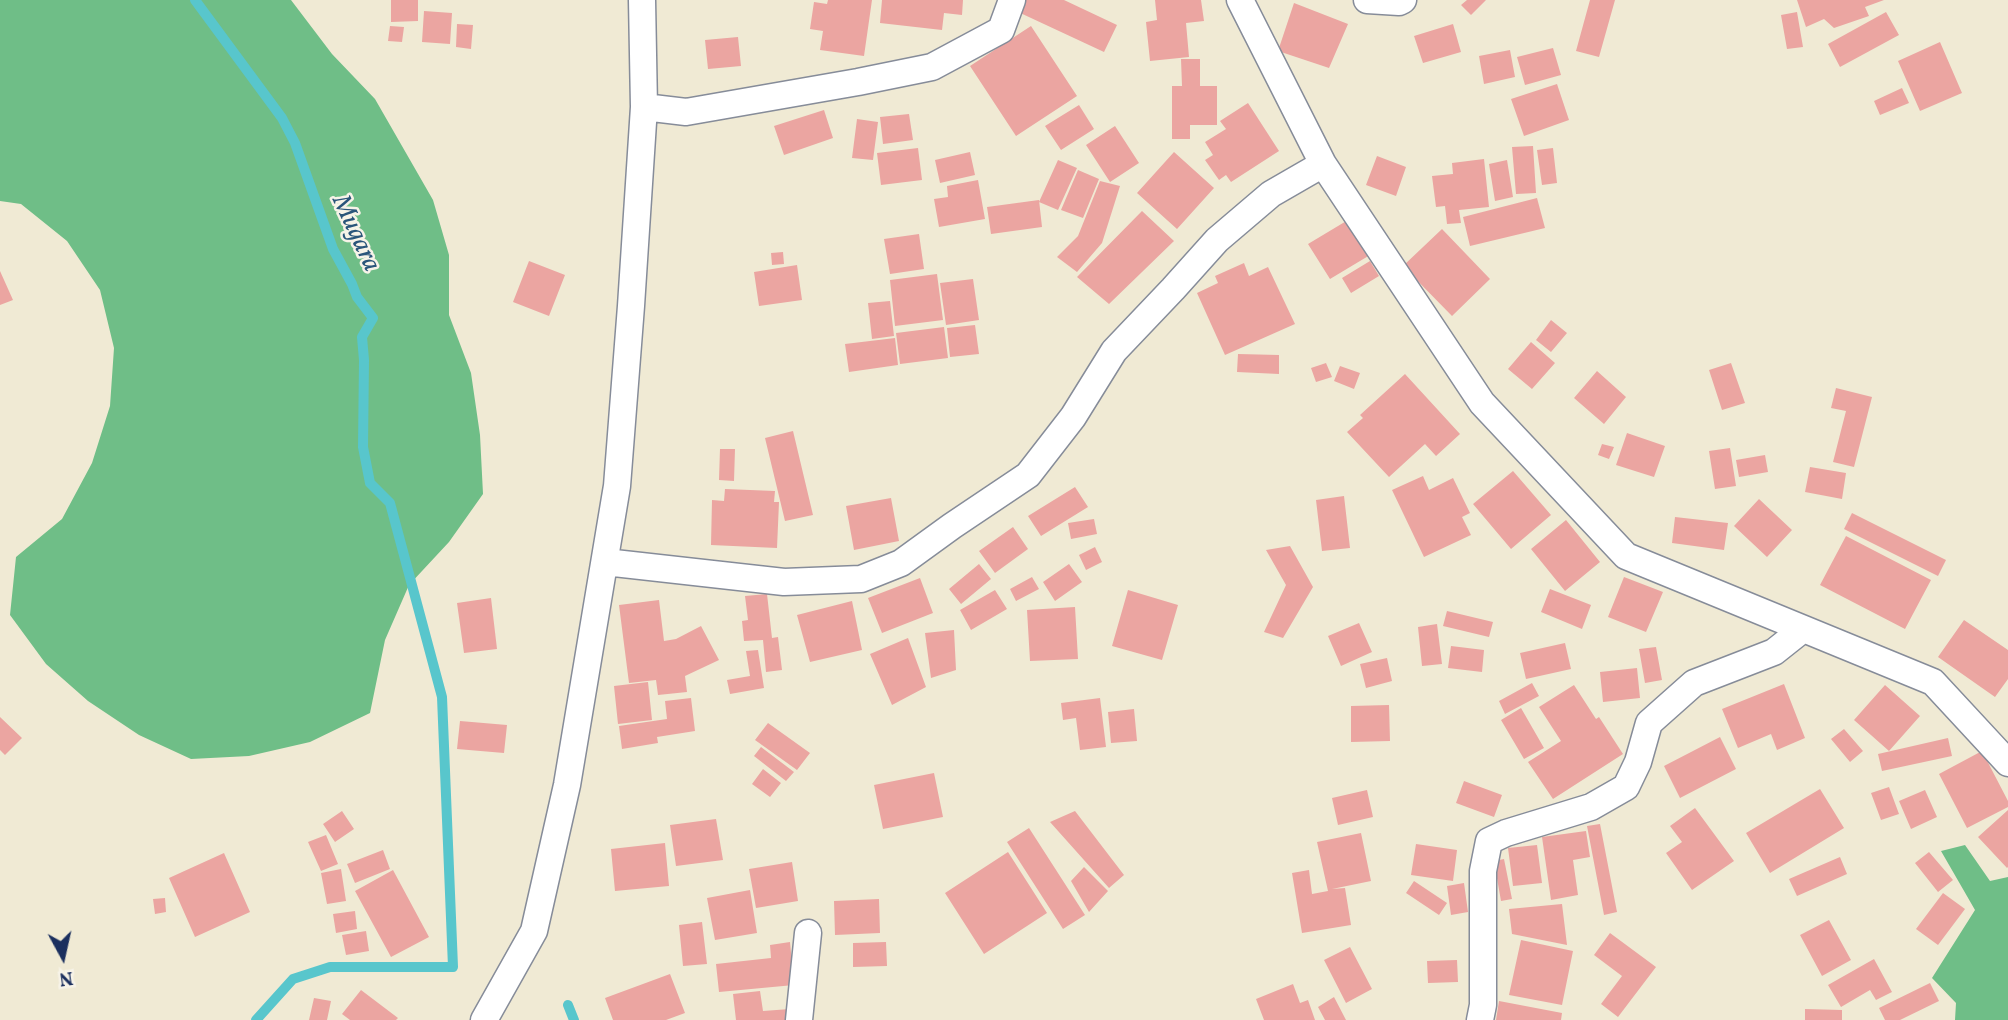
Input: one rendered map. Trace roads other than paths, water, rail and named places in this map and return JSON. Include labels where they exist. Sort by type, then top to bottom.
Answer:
[{"type":"street","points":[[484,1020],[534,931],[567,785],[617,486],[644,107],[642,0]]},
{"type":"street","points":[[644,107],[686,112],[858,82],[932,66],[1001,30],[1012,0]]},
{"type":"street","points":[[1240,0],[1323,164],[1482,403],[1626,556],[1933,682],[2008,763]]},
{"type":"street","points":[[1367,0],[1403,0]]},
{"type":"street","points":[[605,562],[784,582],[861,579],[901,563],[1028,475],[1073,417],[1114,351],[1217,240],[1271,194],[1323,164]]},
{"type":"street","points":[[1480,1020],[1483,1005],[1483,871],[1489,841],[1506,833],[1591,807],[1626,788],[1638,762],[1649,723],[1694,683],[1774,652],[1803,629]]},
{"type":"street","points":[[799,1020],[808,933]]},
{"type":"waterway","name":"Mugara","points":[[195,0],[282,118],[295,143],[333,249],[357,297],[373,318],[362,337],[363,447],[370,483],[390,503],[442,697],[453,967],[330,967],[293,979],[256,1020]]},
{"type":"waterway","points":[[568,1005],[574,1020]]}]
